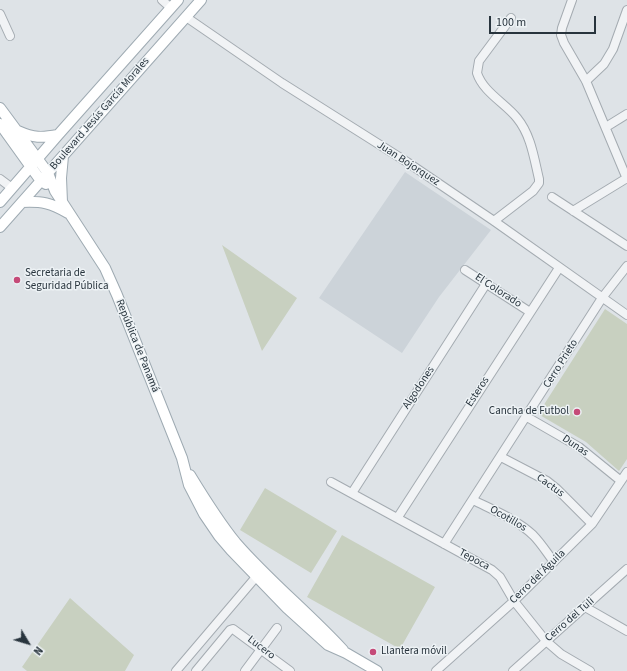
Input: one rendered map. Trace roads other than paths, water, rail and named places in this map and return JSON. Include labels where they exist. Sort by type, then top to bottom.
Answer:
[{"type":"main road","name":"Boulevard Jesús García Morales","points":[[0,202],[178,0]]},
{"type":"main road","name":"Boulevard Jesús García Morales","points":[[0,227],[201,0]]},
{"type":"main road","points":[[0,108],[38,159],[45,177]]},
{"type":"main road","points":[[0,124],[31,167],[45,177]]},
{"type":"main road","points":[[18,131],[32,137],[40,138],[58,135]]},
{"type":"main road","points":[[62,202],[61,178],[63,156]]},
{"type":"main road","name":"República de Panamá","points":[[45,177],[97,255],[112,283],[184,464],[189,485],[204,514],[219,536],[256,577],[287,608],[328,645],[346,653],[377,671]]},
{"type":"main road","points":[[22,202],[37,201],[50,203],[70,214]]},
{"type":"main road","name":"República de Panamá","points":[[184,464],[237,544],[346,653]]},
{"type":"main road","points":[[207,500],[209,509],[219,528],[256,570],[256,577],[260,576],[263,578],[317,631],[335,641]]},
{"type":"street","points":[[162,0],[171,8]]},
{"type":"street","points":[[572,0],[561,35],[586,81],[627,178],[573,211]]},
{"type":"street","points":[[586,81],[604,64],[613,49],[627,10]]},
{"type":"street","points":[[0,14],[10,36]]},
{"type":"street","name":"Juan Bojorquez","points":[[186,17],[282,83],[407,162],[494,221],[627,315]]},
{"type":"street","points":[[494,221],[533,191],[539,182],[533,152],[524,128],[516,117],[482,84],[477,72],[479,61],[511,18]]},
{"type":"street","points":[[606,127],[627,114]]},
{"type":"street","points":[[0,179],[12,188]]},
{"type":"street","points":[[552,197],[627,246]]},
{"type":"street","name":"Cerro Prieto","points":[[444,544],[527,417],[602,298],[627,266]]},
{"type":"street","name":"Esteros","points":[[398,517],[559,268]]},
{"type":"street","name":"El Colorado","points":[[465,270],[530,312]]},
{"type":"street","name":"Algodones","points":[[352,493],[486,284]]},
{"type":"street","name":"Dunas","points":[[527,417],[579,447],[621,481]]},
{"type":"street","name":"Cactus","points":[[501,457],[557,488],[592,524]]},
{"type":"street","name":"Cerro del Águila","points":[[436,671],[514,601],[592,524],[627,472]]},
{"type":"street","name":"Tepoca","points":[[332,482],[398,517],[497,573],[514,601],[546,641],[561,654],[590,671]]},
{"type":"street","name":"Ocotillos","points":[[472,500],[526,529],[534,536],[554,562]]},
{"type":"street","name":"Cerro del Tuli","points":[[513,671],[626,571]]},
{"type":"street","points":[[176,671],[256,577]]},
{"type":"street","points":[[585,607],[627,631]]},
{"type":"street","points":[[245,671],[277,628]]},
{"type":"street","name":"Lucero","points":[[196,671],[230,630],[236,630],[290,671]]},
{"type":"place","name":"Secretaria de Seguridad Pública","points":[[17,280]]},
{"type":"place","name":"Cancha de Futbol","points":[[577,412]]},
{"type":"place","name":"Llantera móvil","points":[[373,652]]}]
